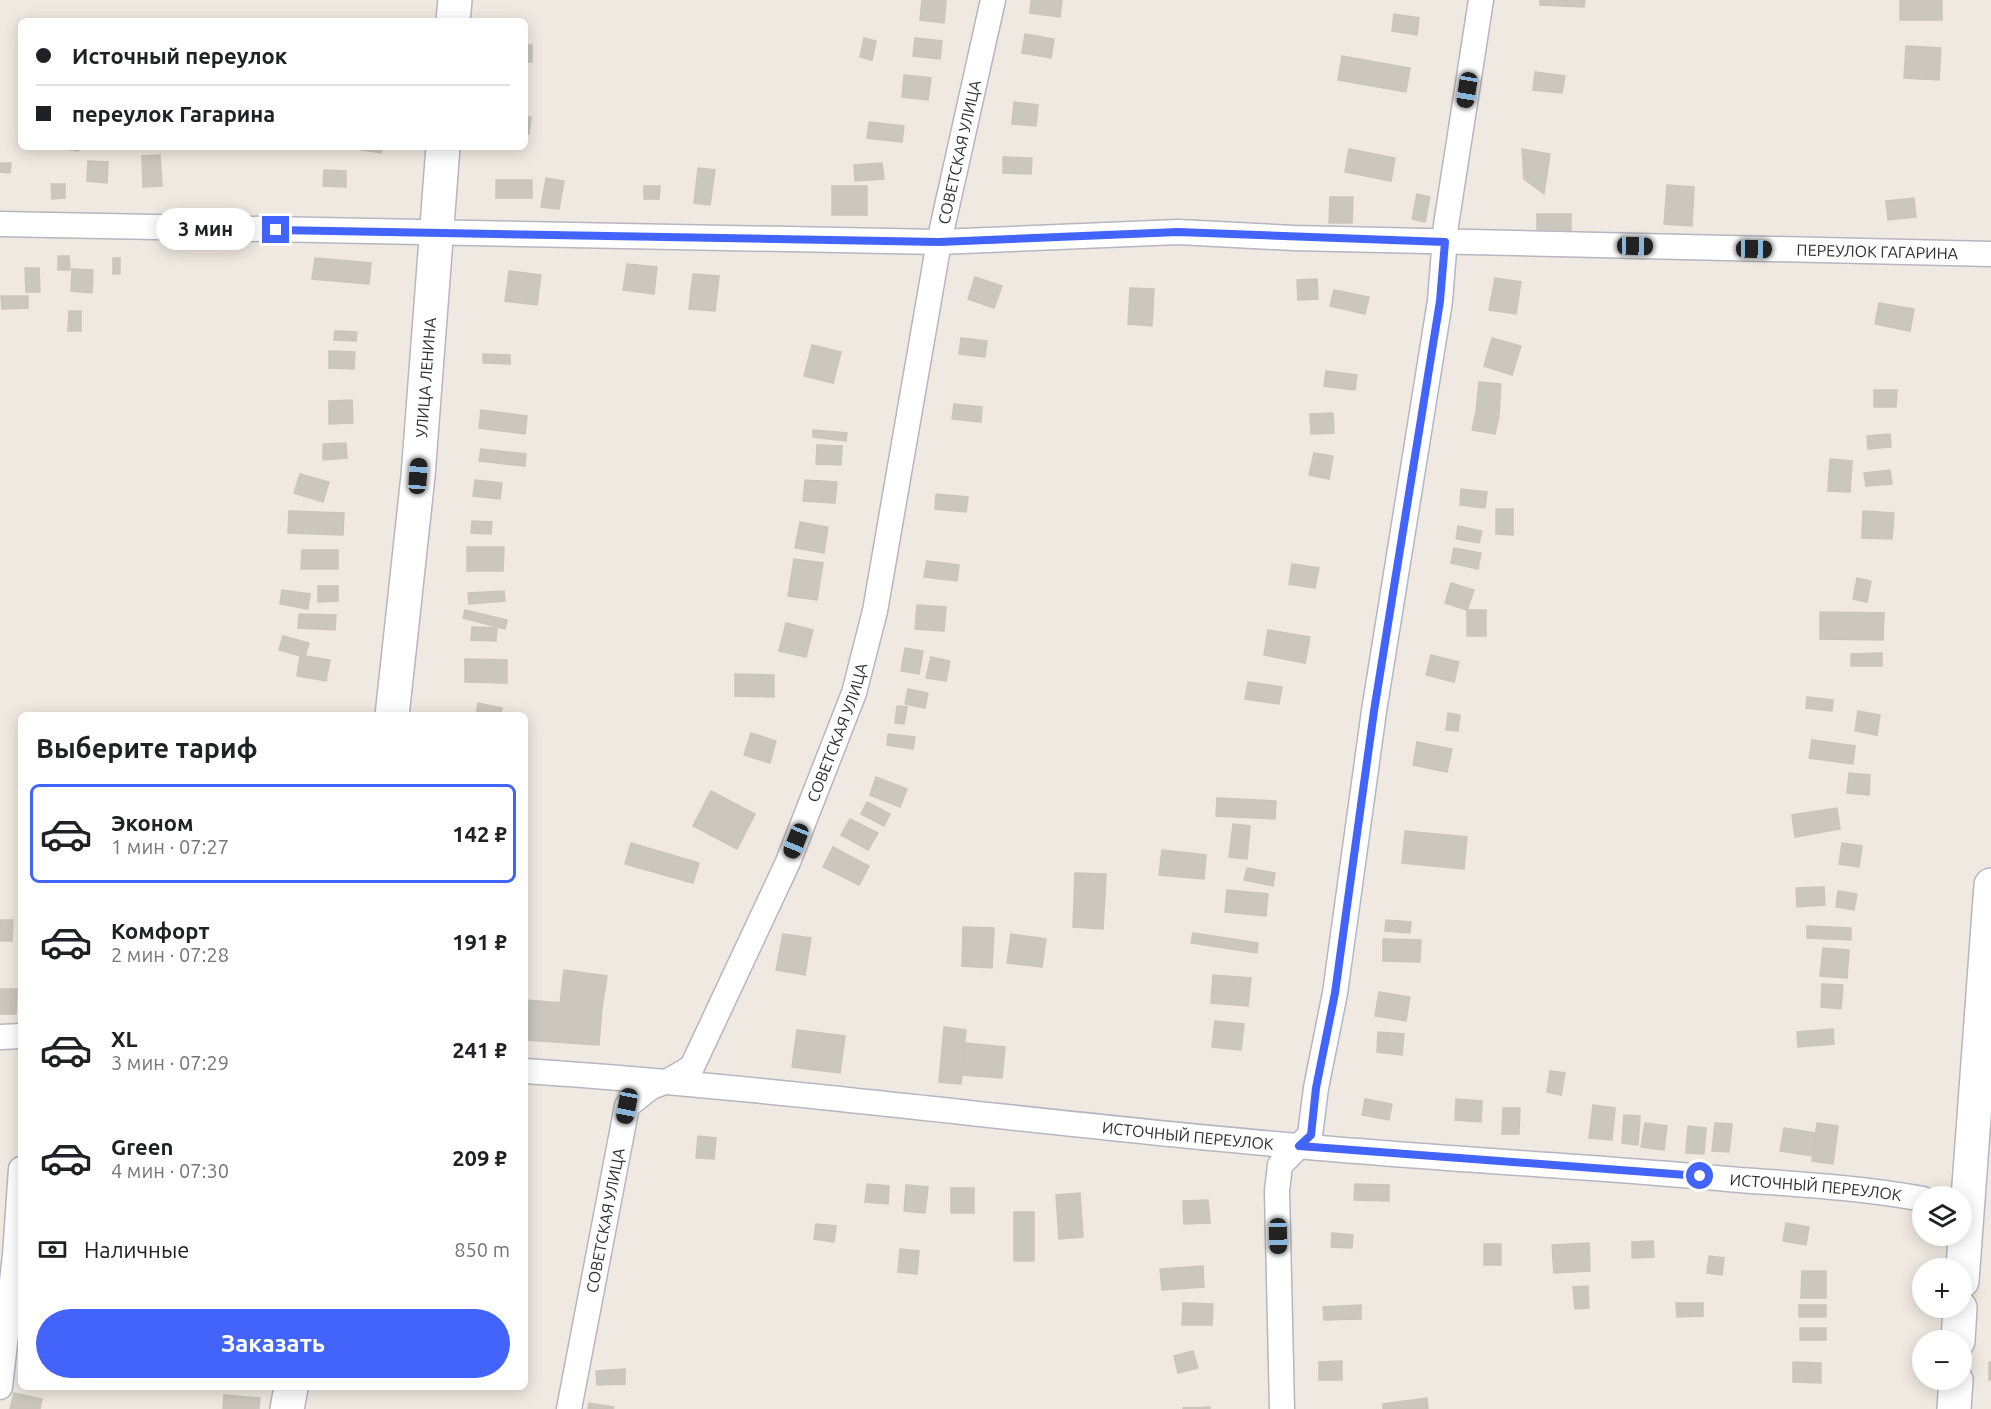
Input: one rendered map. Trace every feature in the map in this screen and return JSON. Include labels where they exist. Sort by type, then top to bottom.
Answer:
[{"type":"street","points":[[453,18],[455,0]]},
{"type":"street","name":"СОВЕТСКАЯ УЛИЦА","points":[[569,1409],[627,1106],[651,1087],[670,1080],[692,1067],[788,862],[854,693],[874,611],[939,242],[993,0]]},
{"type":"street","points":[[1282,1409],[1277,1191],[1280,1165],[1311,1135],[1316,1088],[1335,993],[1374,711],[1440,301],[1445,242],[1481,0]]},
{"type":"street","name":"УЛИЦА ЛЕНИНА","points":[[392,712],[418,476],[443,150]]},
{"type":"street","name":"ПЕРЕУЛОК ГАГАРИНА","points":[[0,224],[939,242],[1178,232],[1445,242],[1991,254]]},
{"type":"street","points":[[1966,1186],[1991,885]]},
{"type":"street","points":[[0,1037],[18,1036]]},
{"type":"street","name":"ИСТОЧНЫЙ ПЕРЕУЛОК","points":[[528,1071],[670,1080],[917,1109],[1299,1146],[1582,1166],[1842,1189],[1912,1198]]},
{"type":"street","points":[[0,1387],[18,1212]]},
{"type":"street","points":[[287,1409],[291,1390]]},
{"type":"street","points":[[1954,1409],[1955,1390]]},
{"type":"building","points":[[922,0],[946,0],[944,23],[920,20]]},
{"type":"building","points":[[1031,0],[1062,0],[1060,17],[1030,13]]},
{"type":"building","points":[[1540,0],[1585,0],[1584,7],[1540,5]]},
{"type":"building","points":[[1900,0],[1942,0],[1942,20],[1900,20]]},
{"type":"building","points":[[1394,14],[1419,18],[1417,35],[1392,31]]},
{"type":"building","points":[[1025,34],[1054,39],[1051,58],[1022,53]]},
{"type":"building","points":[[864,38],[876,41],[872,60],[860,57]]},
{"type":"building","points":[[915,38],[942,41],[940,59],[913,56]]},
{"type":"building","points":[[528,45],[532,45],[532,62],[528,62]]},
{"type":"building","points":[[1906,46],[1941,48],[1939,80],[1904,78]]},
{"type":"building","points":[[1342,56],[1410,68],[1406,92],[1338,80]]},
{"type":"building","points":[[1535,72],[1565,76],[1562,93],[1533,90]]},
{"type":"building","points":[[904,75],[931,78],[928,100],[902,97]]},
{"type":"building","points":[[1014,102],[1038,105],[1036,126],[1012,124]]},
{"type":"building","points":[[528,116],[531,117],[528,134]]},
{"type":"building","points":[[869,122],[904,126],[902,142],[867,138]]},
{"type":"building","points":[[1349,149],[1395,158],[1391,181],[1345,172]]},
{"type":"building","points":[[1522,149],[1550,154],[1544,194],[1524,179]]},
{"type":"building","points":[[363,150],[382,150],[381,153]]},
{"type":"building","points":[[160,155],[162,186],[143,187],[142,156]]},
{"type":"building","points":[[1003,157],[1032,158],[1031,174],[1003,173]]},
{"type":"building","points":[[88,161],[108,162],[107,183],[87,181]]},
{"type":"building","points":[[0,163],[11,163],[10,173],[0,172]]},
{"type":"building","points":[[882,163],[884,179],[855,181],[854,165]]},
{"type":"building","points":[[698,168],[715,170],[710,205],[694,203]]},
{"type":"building","points":[[324,170],[346,171],[346,187],[323,186]]},
{"type":"building","points":[[546,178],[564,181],[559,209],[541,207]]},
{"type":"building","points":[[496,180],[532,180],[532,198],[496,198]]},
{"type":"building","points":[[51,184],[65,184],[65,198],[52,199]]},
{"type":"building","points":[[1667,185],[1694,187],[1692,226],[1664,224]]},
{"type":"building","points":[[644,186],[660,186],[659,199],[644,199]]},
{"type":"building","points":[[832,186],[867,186],[867,215],[832,215]]},
{"type":"building","points":[[1417,194],[1430,197],[1425,222],[1412,219]]},
{"type":"building","points":[[1330,197],[1353,197],[1352,223],[1329,223]]},
{"type":"building","points":[[1914,198],[1916,217],[1888,220],[1886,201]]},
{"type":"building","points":[[1537,214],[1571,214],[1571,230],[1537,230]]},
{"type":"building","points":[[58,256],[69,256],[70,270],[58,270]]},
{"type":"building","points":[[113,258],[120,258],[120,274],[113,274]]},
{"type":"building","points":[[315,258],[371,263],[369,284],[312,279]]},
{"type":"building","points":[[627,264],[657,267],[654,294],[623,290]]},
{"type":"building","points":[[25,268],[39,268],[40,292],[26,292]]},
{"type":"building","points":[[72,269],[93,270],[92,293],[71,291]]},
{"type":"building","points":[[509,271],[541,275],[537,305],[505,301]]},
{"type":"building","points":[[693,274],[719,276],[715,311],[689,309]]},
{"type":"building","points":[[975,277],[1002,286],[994,308],[968,299]]},
{"type":"building","points":[[1495,278],[1521,282],[1516,314],[1489,310]]},
{"type":"building","points":[[1317,279],[1318,299],[1298,300],[1297,280]]},
{"type":"building","points":[[1130,288],[1154,289],[1152,326],[1128,324]]},
{"type":"building","points":[[1334,290],[1369,297],[1365,314],[1330,306]]},
{"type":"building","points":[[1,296],[28,296],[28,308],[2,309]]},
{"type":"building","points":[[1879,303],[1914,309],[1910,331],[1875,324]]},
{"type":"building","points":[[69,311],[81,311],[81,331],[68,331]]},
{"type":"building","points":[[335,331],[357,332],[356,341],[334,340]]},
{"type":"building","points":[[961,338],[987,341],[985,357],[959,354]]},
{"type":"building","points":[[1492,338],[1521,346],[1512,375],[1484,366]]},
{"type":"building","points":[[812,345],[841,352],[833,383],[804,376]]},
{"type":"building","points":[[329,351],[355,352],[354,369],[329,368]]},
{"type":"building","points":[[483,354],[510,355],[510,364],[483,363]]},
{"type":"building","points":[[1326,371],[1357,375],[1355,390],[1324,386]]},
{"type":"building","points":[[1479,382],[1501,384],[1499,414],[1476,412]]},
{"type":"building","points":[[1874,390],[1897,390],[1896,407],[1874,407]]},
{"type":"building","points":[[352,400],[353,423],[329,424],[329,401]]},
{"type":"building","points":[[954,404],[982,407],[981,422],[952,419]]},
{"type":"building","points":[[481,410],[527,416],[525,434],[479,428]]},
{"type":"building","points":[[1476,412],[1499,416],[1495,434],[1472,430]]},
{"type":"building","points":[[1333,413],[1334,433],[1311,434],[1310,414]]},
{"type":"building","points":[[813,430],[847,433],[846,441],[813,437]]},
{"type":"building","points":[[1890,434],[1891,447],[1868,449],[1867,436]]},
{"type":"building","points":[[346,443],[347,458],[323,460],[323,444]]},
{"type":"building","points":[[817,445],[842,446],[841,465],[816,464]]},
{"type":"building","points":[[481,449],[498,451],[497,463],[479,461]]},
{"type":"building","points":[[498,451],[526,454],[525,466],[497,463]]},
{"type":"building","points":[[1314,453],[1333,456],[1329,479],[1309,475]]},
{"type":"building","points":[[1830,459],[1852,461],[1850,492],[1828,491]]},
{"type":"building","points":[[1890,470],[1892,484],[1866,486],[1864,473]]},
{"type":"building","points":[[300,474],[329,482],[323,502],[294,493]]},
{"type":"building","points":[[475,480],[502,483],[500,499],[473,496]]},
{"type":"building","points":[[805,480],[837,482],[835,503],[803,501]]},
{"type":"building","points":[[1461,489],[1487,492],[1485,508],[1460,505]]},
{"type":"building","points":[[936,494],[968,497],[966,512],[935,509]]},
{"type":"building","points":[[1496,509],[1513,509],[1513,535],[1496,534]]},
{"type":"building","points":[[289,511],[344,513],[343,535],[288,533]]},
{"type":"building","points":[[1863,511],[1894,513],[1892,539],[1862,538]]},
{"type":"building","points":[[472,521],[492,522],[491,534],[471,533]]},
{"type":"building","points":[[800,522],[828,527],[824,553],[795,548]]},
{"type":"building","points":[[1458,526],[1482,531],[1479,543],[1456,539]]},
{"type":"building","points":[[467,547],[504,547],[503,571],[467,571]]},
{"type":"building","points":[[1454,548],[1481,553],[1478,569],[1451,563]]},
{"type":"building","points":[[302,550],[338,550],[338,569],[301,569]]},
{"type":"building","points":[[794,559],[823,563],[817,600],[788,596]]},
{"type":"building","points":[[927,561],[959,565],[957,581],[924,577]]},
{"type":"building","points":[[1292,564],[1319,568],[1315,588],[1289,584]]},
{"type":"building","points":[[1857,578],[1871,581],[1867,602],[1853,599]]},
{"type":"building","points":[[1451,583],[1474,590],[1467,610],[1445,603]]},
{"type":"building","points":[[318,586],[338,586],[338,601],[318,602]]},
{"type":"building","points":[[282,590],[310,594],[308,609],[280,604]]},
{"type":"building","points":[[504,591],[505,601],[469,604],[468,593]]},
{"type":"building","points":[[917,605],[946,607],[944,631],[915,629]]},
{"type":"building","points":[[465,610],[507,620],[505,629],[463,618]]},
{"type":"building","points":[[1467,610],[1486,610],[1486,636],[1467,636]]},
{"type":"building","points":[[1820,612],[1884,613],[1883,640],[1820,639]]},
{"type":"building","points":[[299,614],[336,615],[335,630],[298,628]]},
{"type":"building","points":[[786,623],[813,630],[806,657],[779,651]]},
{"type":"building","points":[[472,627],[497,628],[496,641],[471,640]]},
{"type":"building","points":[[1268,630],[1310,637],[1305,663],[1264,655]]},
{"type":"building","points":[[283,636],[309,643],[305,657],[279,650]]},
{"type":"building","points":[[905,648],[923,651],[919,674],[901,671]]},
{"type":"building","points":[[1882,653],[1882,666],[1851,666],[1851,654]]},
{"type":"building","points":[[300,655],[330,660],[326,681],[297,676]]},
{"type":"building","points":[[1431,655],[1459,662],[1454,682],[1426,675]]},
{"type":"building","points":[[931,657],[950,661],[946,681],[926,678]]},
{"type":"building","points":[[465,659],[507,660],[507,683],[465,682]]},
{"type":"building","points":[[735,674],[774,675],[774,697],[735,696]]},
{"type":"building","points":[[1248,682],[1282,687],[1279,704],[1245,699]]},
{"type":"building","points":[[908,689],[928,693],[925,708],[905,704]]},
{"type":"building","points":[[1807,697],[1833,700],[1832,711],[1806,708]]},
{"type":"building","points":[[478,703],[502,708],[501,712],[477,712]]},
{"type":"building","points":[[897,706],[907,707],[904,724],[895,723]]},
{"type":"building","points":[[1858,711],[1880,715],[1877,735],[1855,731]]},
{"type":"building","points":[[1448,713],[1460,715],[1458,731],[1446,730]]},
{"type":"building","points":[[751,733],[776,741],[770,763],[744,755]]},
{"type":"building","points":[[888,734],[915,737],[913,749],[887,745]]},
{"type":"building","points":[[1812,740],[1855,746],[1853,764],[1809,758]]},
{"type":"building","points":[[1417,742],[1452,749],[1447,772],[1413,765]]},
{"type":"building","points":[[1849,773],[1870,775],[1869,795],[1847,793]]},
{"type":"building","points":[[876,777],[907,789],[900,807],[870,795]]},
{"type":"building","points":[[711,791],[755,814],[737,849],[693,826]]},
{"type":"building","points":[[1217,798],[1276,801],[1275,819],[1216,816]]},
{"type":"building","points":[[867,802],[890,814],[884,826],[861,814]]},
{"type":"building","points":[[1837,808],[1840,829],[1795,837],[1792,815]]},
{"type":"building","points":[[850,819],[878,833],[868,850],[841,835]]},
{"type":"building","points":[[1233,824],[1250,826],[1247,859],[1229,857]]},
{"type":"building","points":[[1405,831],[1467,837],[1464,869],[1402,863]]},
{"type":"building","points":[[631,843],[699,863],[693,883],[625,864]]},
{"type":"building","points":[[1842,843],[1862,846],[1859,867],[1839,864]]},
{"type":"building","points":[[833,847],[869,866],[859,885],[823,867]]},
{"type":"building","points":[[1162,850],[1206,855],[1204,879],[1159,875]]},
{"type":"building","points":[[1247,868],[1275,873],[1273,886],[1244,880]]},
{"type":"building","points":[[1075,873],[1106,874],[1103,929],[1073,927]]},
{"type":"building","points":[[1824,887],[1825,905],[1797,907],[1796,888]]},
{"type":"building","points":[[1227,890],[1268,894],[1266,916],[1225,912]]},
{"type":"building","points":[[1838,891],[1857,894],[1854,910],[1836,907]]},
{"type":"building","points":[[0,920],[13,920],[12,941],[0,941]]},
{"type":"building","points":[[1386,920],[1411,922],[1410,933],[1385,931]]},
{"type":"building","points":[[1807,926],[1851,928],[1851,940],[1807,938]]},
{"type":"building","points":[[963,927],[994,928],[992,968],[962,966]]},
{"type":"building","points":[[1193,933],[1258,943],[1257,953],[1191,943]]},
{"type":"building","points":[[783,934],[811,938],[805,975],[776,970]]},
{"type":"building","points":[[1011,934],[1046,939],[1042,967],[1007,963]]},
{"type":"building","points":[[1383,939],[1421,940],[1420,962],[1383,961]]},
{"type":"building","points":[[1823,948],[1849,950],[1847,978],[1820,976]]},
{"type":"building","points":[[564,970],[607,976],[602,1008],[560,1003]]},
{"type":"building","points":[[1213,975],[1251,978],[1248,1006],[1211,1003]]},
{"type":"building","points":[[1822,984],[1843,985],[1841,1009],[1821,1007]]},
{"type":"building","points":[[0,989],[17,989],[16,1014],[0,1014]]},
{"type":"building","points":[[1379,992],[1410,997],[1406,1021],[1375,1016]]},
{"type":"building","points":[[528,1000],[602,1006],[599,1045],[528,1040]]},
{"type":"building","points":[[1215,1021],[1244,1024],[1241,1050],[1212,1047]]},
{"type":"building","points":[[944,1027],[966,1030],[961,1084],[939,1082]]},
{"type":"building","points":[[1833,1029],[1834,1044],[1798,1047],[1797,1032]]},
{"type":"building","points":[[797,1030],[845,1036],[840,1073],[792,1067]]},
{"type":"building","points":[[1378,1032],[1404,1034],[1402,1055],[1377,1052]]},
{"type":"building","points":[[965,1043],[1005,1047],[1002,1078],[962,1075]]},
{"type":"building","points":[[1550,1071],[1565,1073],[1561,1095],[1547,1092]]},
{"type":"building","points":[[1365,1099],[1392,1104],[1389,1120],[1362,1115]]},
{"type":"building","points":[[1456,1099],[1482,1101],[1481,1122],[1455,1120]]},
{"type":"building","points":[[1593,1105],[1615,1108],[1612,1140],[1589,1138]]},
{"type":"building","points":[[1503,1108],[1520,1108],[1519,1134],[1502,1134]]},
{"type":"building","points":[[1624,1115],[1640,1116],[1638,1145],[1622,1143]]},
{"type":"building","points":[[1645,1123],[1667,1126],[1664,1150],[1641,1147]]},
{"type":"building","points":[[1715,1123],[1732,1124],[1729,1152],[1712,1151]]},
{"type":"building","points":[[1817,1123],[1838,1126],[1833,1164],[1812,1161]]},
{"type":"building","points":[[1688,1126],[1706,1128],[1704,1154],[1686,1153]]},
{"type":"building","points":[[1784,1128],[1816,1133],[1812,1156],[1780,1151]]},
{"type":"building","points":[[698,1136],[716,1138],[714,1159],[696,1158]]},
{"type":"building","points":[[867,1184],[889,1186],[888,1204],[865,1202]]},
{"type":"building","points":[[1355,1184],[1389,1185],[1389,1201],[1354,1200]]},
{"type":"building","points":[[906,1185],[928,1187],[925,1213],[904,1211]]},
{"type":"building","points":[[951,1188],[974,1188],[974,1213],[951,1213]]},
{"type":"building","points":[[1080,1193],[1083,1237],[1059,1239],[1056,1195]]},
{"type":"building","points":[[1208,1200],[1210,1223],[1184,1224],[1183,1201]]},
{"type":"building","points":[[1014,1212],[1034,1212],[1034,1261],[1014,1261]]},
{"type":"building","points":[[1786,1223],[1809,1227],[1806,1245],[1783,1241]]},
{"type":"building","points":[[816,1224],[836,1226],[834,1242],[814,1239]]},
{"type":"building","points":[[1332,1233],[1353,1235],[1352,1248],[1331,1247]]},
{"type":"building","points":[[1653,1241],[1654,1257],[1632,1258],[1632,1242]]},
{"type":"building","points":[[1589,1243],[1590,1271],[1554,1273],[1552,1245]]},
{"type":"building","points":[[1484,1244],[1501,1244],[1501,1265],[1484,1265]]},
{"type":"building","points":[[900,1249],[919,1251],[917,1274],[898,1272]]},
{"type":"building","points":[[1709,1256],[1724,1258],[1722,1275],[1707,1273]]},
{"type":"building","points":[[1203,1266],[1204,1287],[1162,1290],[1160,1269]]},
{"type":"building","points":[[1802,1271],[1826,1271],[1826,1298],[1801,1298]]},
{"type":"building","points":[[1588,1286],[1589,1308],[1575,1309],[1573,1287]]},
{"type":"building","points":[[1183,1303],[1213,1304],[1212,1325],[1182,1325]]},
{"type":"building","points":[[1676,1303],[1703,1303],[1703,1316],[1677,1317]]},
{"type":"building","points":[[1361,1305],[1361,1319],[1324,1320],[1323,1307]]},
{"type":"building","points":[[1799,1305],[1826,1305],[1826,1317],[1799,1317]]},
{"type":"building","points":[[1800,1328],[1826,1328],[1826,1340],[1800,1340]]},
{"type":"building","points":[[1193,1351],[1198,1368],[1178,1373],[1174,1356]]},
{"type":"building","points":[[1342,1361],[1342,1380],[1319,1380],[1319,1362]]},
{"type":"building","points":[[1793,1362],[1821,1363],[1821,1383],[1793,1382]]},
{"type":"building","points":[[1989,1362],[1991,1362],[1991,1380],[1989,1380]]},
{"type":"building","points":[[625,1369],[625,1384],[597,1385],[596,1371]]},
{"type":"building","points":[[14,1393],[42,1399],[40,1409],[10,1409]]},
{"type":"building","points":[[224,1395],[260,1398],[259,1409],[223,1409]]},
{"type":"building","points":[[1427,1398],[1428,1409],[1383,1409],[1383,1404]]},
{"type":"building","points":[[589,1403],[614,1407],[613,1409],[588,1409]]},
{"type":"building","points":[[1210,1407],[1210,1409],[1183,1409],[1183,1408]]},
{"type":"route","points":[[276,230],[939,242],[1178,232],[1445,242],[1440,301],[1374,711],[1335,993],[1316,1088],[1311,1135],[1299,1146],[1700,1176]]}]
